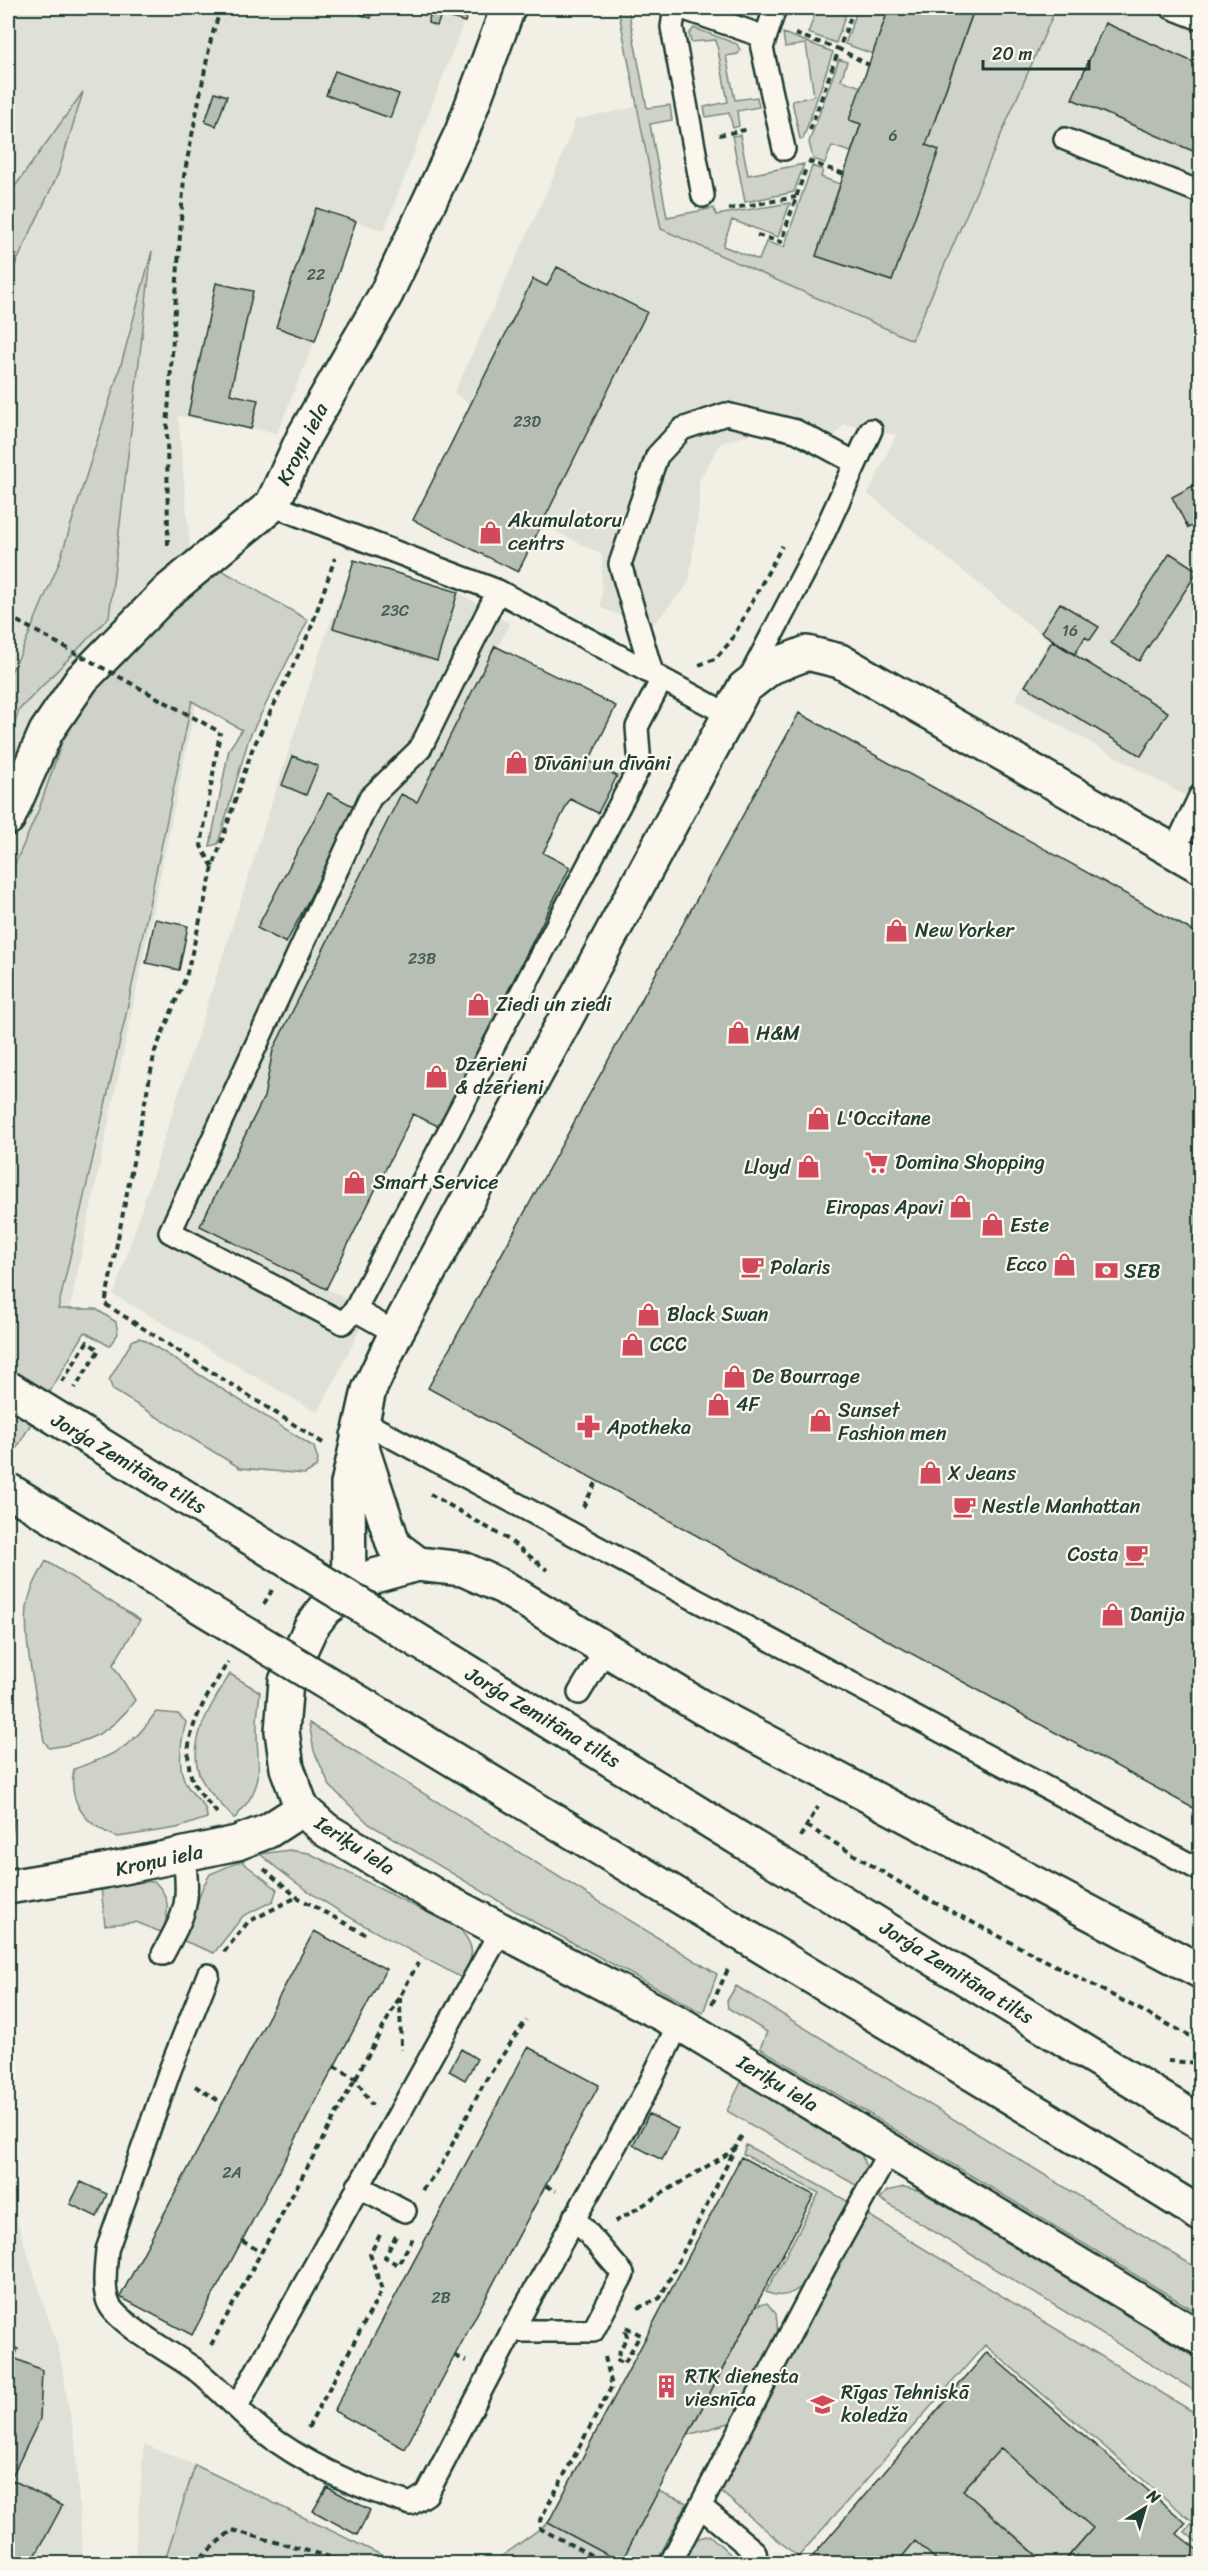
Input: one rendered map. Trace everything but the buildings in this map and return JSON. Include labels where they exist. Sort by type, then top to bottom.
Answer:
[{"type":"street","name":"Kroņu iela","points":[[8,818],[46,732],[76,688],[168,591],[272,505],[304,436],[400,263],[462,132],[508,8]]},
{"type":"street","points":[[349,1591],[348,1484],[369,1390],[396,1333],[737,702],[771,667],[807,653],[840,661],[1187,858]]},
{"type":"street","name":"Jorģa Zemitāna tilts","points":[[8,1388],[1200,2122]]},
{"type":"street","points":[[359,1428],[394,1545],[417,1564]]},
{"type":"street","points":[[8,1490],[1039,2114],[1200,2214]]},
{"type":"street","name":"Ieriķu iela","points":[[1200,1971],[703,1708],[503,1587],[462,1569],[417,1564],[374,1576],[349,1591],[326,1609],[311,1627],[286,1682],[282,1731],[287,1768],[302,1809],[335,1835],[434,1895],[679,2023],[1200,2338]]},
{"type":"street","name":"Kroņu iela","points":[[8,1887],[184,1856],[237,1843],[268,1831],[302,1809]]},
{"type":"lane","points":[[675,8],[672,27],[703,196]]},
{"type":"lane","points":[[682,8],[770,22],[762,48],[784,149]]},
{"type":"lane","points":[[1172,8],[1200,19]]},
{"type":"lane","points":[[1065,139],[1200,192]]},
{"type":"lane","points":[[498,591],[420,749],[370,798],[170,1233],[343,1323],[355,1311],[640,766],[637,727],[657,676],[620,564],[657,456],[682,429],[726,414],[796,430],[856,462]]},
{"type":"lane","points":[[272,505],[498,591],[657,676],[737,702],[818,546],[871,430]]},
{"type":"lane","points":[[1187,858],[1200,796]]},
{"type":"lane","points":[[355,1311],[396,1333]]},
{"type":"lane","points":[[359,1428],[1200,1870]]},
{"type":"lane","points":[[579,1693],[606,1649]]},
{"type":"lane","points":[[164,1954],[186,1910],[188,1886],[184,1856]]},
{"type":"lane","points":[[237,2406],[501,1930]]},
{"type":"lane","points":[[208,1975],[170,2070],[107,2250],[106,2279],[109,2305],[127,2323],[196,2371],[263,2431],[295,2453],[375,2493],[411,2504],[427,2494],[512,2331],[650,2083],[679,2023]]},
{"type":"lane","points":[[670,2564],[824,2268],[890,2150]]},
{"type":"lane","points":[[358,2186],[401,2220]]},
{"type":"lane","points":[[512,2331],[593,2331],[623,2274],[574,2217]]},
{"type":"lane","points":[[700,2506],[755,2552],[758,2564]]},
{"type":"path","points":[[168,591],[168,427],[184,176],[211,39],[221,8]]},
{"type":"path","points":[[806,141],[854,8]]},
{"type":"path","points":[[770,22],[784,30],[839,49],[869,65]]},
{"type":"path","points":[[757,235],[781,242],[809,162],[808,154]]},
{"type":"path","points":[[809,162],[844,174]]},
{"type":"path","points":[[718,210],[796,197]]},
{"type":"path","points":[[8,616],[220,732],[201,846],[213,867],[252,750],[310,631],[343,532]]},
{"type":"path","points":[[657,676],[715,659],[731,641],[785,542]]},
{"type":"path","points":[[65,1378],[87,1342],[99,1350],[80,1379]]},
{"type":"path","points":[[798,1841],[807,1826],[922,1896],[1200,2041]]},
{"type":"path","points":[[237,1843],[249,1857],[297,1897],[365,1934]]},
{"type":"path","points":[[208,1975],[248,1922],[297,1897]]},
{"type":"path","points":[[196,2371],[418,1963]]},
{"type":"path","points":[[719,1987],[730,1966]]},
{"type":"path","points":[[1165,2061],[1200,2063]]},
{"type":"path","points":[[334,2066],[356,2079],[389,2130]]},
{"type":"path","points":[[633,2310],[660,2298],[743,2133]]},
{"type":"path","points":[[591,2237],[735,2150]]},
{"type":"path","points":[[401,2220],[397,2235],[385,2257],[398,2265],[416,2232]]},
{"type":"path","points":[[242,2241],[261,2252]]},
{"type":"path","points":[[619,2333],[628,2318]]},
{"type":"path","points":[[624,2326],[646,2338]]},
{"type":"path","points":[[624,2326],[627,2336],[616,2359],[624,2364],[640,2335]]},
{"type":"path","points":[[608,2564],[541,2529],[540,2520],[612,2386],[604,2356],[609,2349]]},
{"type":"path","points":[[193,2564],[232,2530],[355,2564]]},
{"type":"shaded area","points":[[8,8],[469,8],[384,231],[355,221],[315,341],[277,433],[178,416],[202,675],[68,1318],[8,1426]]},
{"type":"shaded area","points":[[618,8],[628,8],[647,108],[670,105],[672,120],[650,124],[667,217],[714,208],[716,215],[790,203],[778,237],[732,220],[723,246],[759,260],[766,242],[784,247],[812,166],[823,170],[821,177],[840,184],[816,256],[891,281],[926,145],[973,13],[958,8],[1056,8],[912,340],[661,229]]},
{"type":"shaded area","points":[[817,8],[848,8],[836,43],[808,33]]},
{"type":"shaded area","points":[[858,8],[889,8],[873,54],[845,44]]},
{"type":"shaded area","points":[[1057,8],[1200,8],[1200,804],[1015,700],[1049,641],[868,494],[896,435],[844,424],[817,458],[790,442],[758,432],[721,443],[699,480],[699,507],[689,583],[654,624],[637,621],[601,608],[602,555],[542,524],[518,572],[413,520],[470,405],[454,393],[556,171],[576,119],[636,107],[661,229],[912,340]]},
{"type":"shaded area","points":[[694,28],[737,44],[740,50],[738,54],[726,56],[735,100],[757,97],[759,107],[737,111],[739,126],[733,128],[729,113],[706,117],[704,107],[728,102],[716,40],[691,42],[689,34]]},
{"type":"shaded area","points":[[783,33],[833,52],[803,139],[800,139],[792,101],[814,96],[806,44],[785,47]]},
{"type":"shaded area","points":[[839,59],[847,62],[841,80],[861,87],[861,124],[851,152],[832,146],[825,163],[813,159],[809,142]]},
{"type":"shaded area","points":[[83,92],[58,174],[8,280],[8,196]]},
{"type":"shaded area","points":[[740,135],[748,175],[804,164],[794,192],[745,202],[732,136]]},
{"type":"shaded area","points":[[152,251],[109,617],[19,710],[8,744],[8,677],[20,655],[59,563],[122,361]]},
{"type":"shaded area","points":[[354,560],[458,592],[510,624],[417,802],[400,795],[273,1050],[264,1097],[200,1226],[370,1310],[318,1413],[114,1295],[323,643]]},
{"type":"shaded area","points":[[218,568],[308,620],[249,738],[218,844],[210,846],[229,749],[242,730],[192,701],[125,1019],[58,1309],[96,1309],[116,1322],[118,1334],[109,1346],[85,1332],[8,1463],[8,880],[39,809],[65,733],[81,702],[166,612]]},
{"type":"shaded area","points":[[138,1338],[314,1447],[318,1460],[316,1467],[305,1474],[240,1468],[113,1390],[109,1380],[132,1341]]},
{"type":"shaded area","points":[[46,1561],[140,1620],[113,1665],[135,1700],[117,1721],[98,1734],[76,1743],[49,1748],[44,1741],[29,1656],[26,1623],[30,1596]]},
{"type":"shaded area","points":[[230,1674],[260,1692],[257,1721],[258,1775],[252,1795],[234,1819],[213,1796],[200,1777],[196,1757],[197,1744],[205,1719]]},
{"type":"shaded area","points":[[156,1712],[178,1714],[186,1722],[181,1746],[182,1772],[188,1787],[203,1805],[207,1818],[177,1828],[118,1837],[97,1827],[82,1812],[74,1793],[74,1769],[121,1749],[138,1735]]},
{"type":"shaded area","points":[[309,1723],[717,1974],[703,2013],[534,1922],[369,1824],[330,1786],[314,1751]]},
{"type":"shaded area","points":[[8,1768],[14,1816],[12,1835],[8,1843]]},
{"type":"shaded area","points":[[289,1850],[309,1853],[460,1929],[469,1942],[472,1953],[462,1978],[332,1907],[260,1854]]},
{"type":"shaded area","points":[[241,1861],[277,1889],[273,1901],[243,1916],[214,1953],[184,1941],[203,1886],[210,1874]]},
{"type":"shaded area","points":[[155,1882],[164,1894],[167,1912],[163,1933],[136,1922],[105,1925],[101,1888]]},
{"type":"shaded area","points":[[736,1986],[1200,2270],[1200,2314],[760,2048],[767,2032],[728,2008],[727,2001]]},
{"type":"shaded area","points":[[742,2080],[861,2154],[868,2172],[859,2187],[727,2111]]},
{"type":"shaded area","points":[[746,2145],[849,2202],[807,2282],[788,2294],[777,2295],[766,2292],[819,2193],[743,2154]]},
{"type":"shaded area","points":[[904,2187],[921,2191],[1200,2360],[1200,2394],[880,2199],[887,2191]]},
{"type":"shaded area","points":[[8,2193],[59,2351],[75,2440],[83,2563],[8,2563]]},
{"type":"shaded area","points":[[865,2213],[1200,2416],[1200,2545],[1185,2532],[1193,2522],[985,2345],[798,2557],[720,2491]]},
{"type":"shaded area","points":[[767,2303],[776,2314],[778,2333],[732,2422],[688,2435],[756,2306]]},
{"type":"shaded area","points":[[144,2444],[195,2465],[398,2563],[134,2564]]},
{"type":"shaded area","points":[[1001,2448],[1093,2528],[1062,2563],[1046,2563],[963,2490]]},
{"type":"shaded area","points":[[195,2465],[398,2563],[164,2563]]},
{"type":"shaded area","points":[[658,2491],[687,2503],[656,2563],[491,2564],[548,2523],[621,2562]]},
{"type":"shaded area","points":[[709,2535],[740,2563],[684,2563],[696,2539]]},
{"type":"shaded area","points":[[915,2541],[941,2563],[896,2564]]},
{"type":"place","name":"Akumulatoru centrs","points":[[490,532]]},
{"type":"place","name":"Dīvāni un dīvāni","points":[[516,763]]},
{"type":"place","name":"New Yorker","points":[[897,930]]},
{"type":"place","name":"Ziedi un ziedi","points":[[478,1004]]},
{"type":"place","name":"H&M","points":[[738,1033]]},
{"type":"place","name":"Dzērieni & dzērieni","points":[[437,1076]]},
{"type":"place","name":"L'Occitane","points":[[819,1118]]},
{"type":"place","name":"Domina Shopping","points":[[877,1162]]},
{"type":"place","name":"Lloyd","points":[[808,1167]]},
{"type":"place","name":"Smart Service","points":[[355,1182]]},
{"type":"place","name":"Eiropas Apavi","points":[[961,1207]]},
{"type":"place","name":"Este","points":[[992,1225]]},
{"type":"place","name":"Ecco","points":[[1065,1264]]},
{"type":"place","name":"Polaris","points":[[752,1267]]},
{"type":"place","name":"SEB","points":[[1106,1271]]},
{"type":"place","name":"Black Swan","points":[[649,1314]]},
{"type":"place","name":"CCC","points":[[632,1344]]},
{"type":"place","name":"De Bourrage","points":[[734,1376]]},
{"type":"place","name":"4F","points":[[718,1404]]},
{"type":"place","name":"Sunset Fashion men","points":[[820,1421]]},
{"type":"place","name":"Apotheka","points":[[589,1427]]},
{"type":"place","name":"X Jeans","points":[[930,1473]]},
{"type":"place","name":"Nestle Manhattan","points":[[964,1506]]},
{"type":"place","name":"Costa","points":[[1136,1554]]},
{"type":"place","name":"Danija","points":[[1112,1614]]},
{"type":"place","name":"RTK dienesta viesnīca","points":[[667,2387]]},
{"type":"place","name":"Rīgas Tehniskā koledža","points":[[823,2404]]}]
